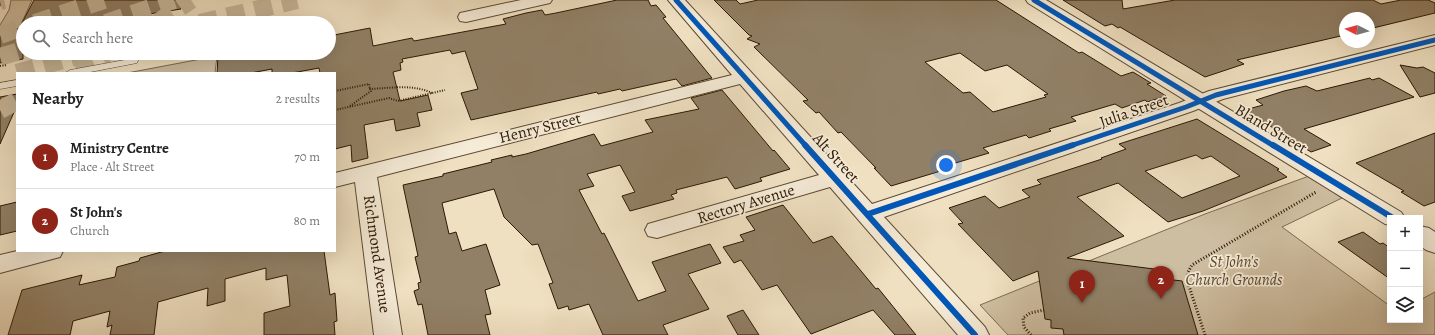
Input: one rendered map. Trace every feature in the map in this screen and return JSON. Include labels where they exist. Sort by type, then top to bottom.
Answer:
[{"type":"street","points":[[466,17],[544,0]]},
{"type":"street","name":"Alt Street","points":[[676,0],[975,335]]},
{"type":"street","name":"Bland Street","points":[[1034,0],[1388,215]]},
{"type":"street","name":"Julia Street","points":[[868,214],[1200,102],[1216,95],[1435,40]]},
{"type":"street","name":"Henry Street","points":[[336,180],[745,77]]},
{"type":"street","name":"Richmond Avenue","points":[[365,172],[388,335]]},
{"type":"street","name":"Rectory Avenue","points":[[657,230],[824,181],[836,179]]},
{"type":"street","points":[[1423,236],[1435,244]]},
{"type":"street","points":[[0,264],[47,252]]},
{"type":"lane","points":[[75,72],[134,60]]},
{"type":"lane","points":[[0,86],[16,83]]},
{"type":"path","points":[[0,66],[7,65]]},
{"type":"path","points":[[336,91],[369,84],[370,89]]},
{"type":"path","points":[[348,107],[370,91],[370,89],[402,87],[422,88],[432,93]]},
{"type":"path","points":[[336,110],[390,98],[398,101],[445,90]]},
{"type":"path","points":[[1205,335],[1188,282],[1188,272],[1192,265],[1322,188]]},
{"type":"path","points":[[1031,335],[1024,326],[1023,318],[1030,313],[1044,310]]},
{"type":"green space","points":[[11,0],[32,0],[25,16],[16,16],[16,30],[1,32],[0,34],[0,25],[9,10]]},
{"type":"green space","points":[[196,60],[217,60],[215,72],[132,72]]},
{"type":"green space","name":"St John's Church Grounds","points":[[1309,176],[1342,198],[1282,227],[1387,304],[1387,323],[1423,323],[1423,298],[1435,292],[1435,335],[1008,335],[980,305],[1205,214]]},
{"type":"building","points":[[34,0],[180,0],[181,9],[136,16],[26,16]]},
{"type":"building","points":[[617,0],[648,0],[651,6],[656,5],[666,17],[663,18],[712,78],[682,86],[676,79],[622,91],[620,89],[598,94],[597,92],[471,120],[461,93],[478,89],[465,51],[452,54],[450,50],[402,59],[403,62],[400,63],[401,70],[393,72],[400,101],[428,95],[432,110],[417,113],[420,126],[396,131],[394,119],[364,125],[368,158],[352,162],[351,145],[336,149],[336,72],[320,72],[319,68],[297,72],[272,72],[272,69],[256,72],[217,72],[218,60],[336,60],[336,35],[370,28],[373,46],[412,38],[414,41],[506,24],[503,19],[542,10],[545,15]]},
{"type":"building","points":[[714,0],[736,0],[740,4],[758,0],[996,0],[1079,53],[1082,52],[1121,76],[1133,72],[1151,83],[1147,84],[1166,96],[1147,102],[1145,100],[1122,108],[1115,104],[1071,117],[1076,121],[1049,129],[1051,131],[1029,138],[1026,135],[983,148],[989,153],[942,167],[944,170],[891,186],[874,168],[876,168],[841,132],[838,133],[819,112],[816,113],[803,101],[808,100],[754,47],[760,44],[747,39],[752,36],[749,35]],"holes":[[[960,53],[985,71],[1007,65],[1048,94],[1044,95],[1046,97],[993,112],[970,92],[963,93],[925,62]]]},
{"type":"building","points":[[1063,0],[1122,0],[1123,9],[1175,0],[1373,0],[1381,4],[1401,0],[1428,0],[1435,3],[1435,13],[1375,28],[1375,12],[1339,12],[1339,36],[1237,60],[1244,64],[1205,77],[1120,27],[1118,28],[1112,24],[1105,26]]},
{"type":"building","points":[[16,29],[16,60],[17,60],[0,63],[0,32]]},
{"type":"building","points":[[1400,65],[1417,68],[1423,67],[1435,73],[1435,93],[1420,97]]},
{"type":"building","points":[[1370,78],[1372,80],[1379,78],[1414,97],[1304,129],[1331,145],[1311,152],[1245,110],[1263,105],[1256,100],[1284,91],[1306,86],[1317,91]]},
{"type":"building","points":[[722,90],[790,169],[760,178],[762,181],[735,189],[727,177],[676,190],[677,193],[671,195],[674,199],[630,211],[622,196],[635,192],[620,165],[587,174],[594,186],[579,190],[602,234],[604,233],[638,301],[666,291],[652,262],[710,244],[721,263],[688,274],[709,309],[663,325],[668,335],[603,335],[589,304],[569,310],[568,306],[558,309],[549,284],[553,283],[538,244],[532,245],[504,217],[494,189],[442,203],[449,234],[456,232],[462,251],[486,244],[500,285],[485,290],[491,314],[485,315],[490,335],[428,335],[422,304],[418,305],[414,291],[419,289],[418,283],[421,282],[415,257],[418,256],[403,185],[443,176],[443,174],[492,162],[491,160],[512,155],[512,157],[526,154],[594,134],[601,146],[653,132],[645,120],[699,109],[691,98]]},
{"type":"building","points":[[16,94],[16,110],[0,144],[0,97]]},
{"type":"building","points":[[1197,119],[1279,169],[1277,170],[1287,177],[1203,211],[1168,222],[1118,183],[1077,197],[1124,236],[1067,258],[1162,270],[1165,279],[1182,281],[1198,335],[1064,335],[1063,329],[1051,328],[1051,320],[1045,319],[1038,271],[1013,281],[958,224],[963,223],[949,208],[985,196],[999,208],[1030,197],[1022,190],[1041,184],[1037,180],[1102,159],[1101,158],[1126,149],[1119,144]],"holes":[[[1196,155],[1202,159],[1211,156],[1240,176],[1182,198],[1145,171]]]},
{"type":"building","points":[[1435,133],[1435,202],[1424,206],[1401,192],[1404,191],[1356,163]]},
{"type":"building","points":[[16,202],[16,231],[0,235],[0,206]]},
{"type":"building","points":[[783,205],[813,243],[832,236],[876,289],[878,288],[916,335],[895,335],[873,310],[811,334],[777,285],[762,290],[741,260],[734,263],[723,247],[744,241],[740,235],[755,230],[746,217]]},
{"type":"building","points":[[1363,232],[1380,244],[1383,243],[1387,246],[1387,277],[1338,242]]},
{"type":"building","points":[[161,252],[324,252],[330,295],[335,293],[337,321],[334,322],[335,335],[264,335],[264,313],[290,306],[287,275],[266,280],[266,268],[225,279],[225,301],[207,306],[208,288],[158,302],[154,335],[110,335],[112,325],[107,327],[110,311],[73,321],[70,335],[8,335],[22,290],[82,275],[79,285],[115,277],[117,267],[139,261],[140,258]]},
{"type":"building","points":[[743,310],[759,335],[738,335],[727,316]]},
{"type":"tunnel","points":[[0,1],[4,0]]},
{"type":"tunnel","points":[[56,16],[104,0]]},
{"type":"tunnel","points":[[127,16],[174,0]]},
{"type":"tunnel","points":[[167,16],[191,0]]},
{"type":"tunnel","points":[[230,16],[297,0]]},
{"type":"tunnel","points":[[0,35],[16,29]]},
{"type":"tunnel","points":[[0,57],[16,52]]},
{"type":"tunnel","points":[[21,72],[63,60]]},
{"type":"tunnel","points":[[77,70],[95,60]]},
{"type":"tunnel","points":[[0,110],[16,102]]},
{"type":"cycle path","points":[[676,0],[975,335]]},
{"type":"cycle path","points":[[1034,0],[1388,215]]},
{"type":"cycle path","points":[[868,214],[1186,107],[1216,95],[1435,40]]},
{"type":"place","name":"St John's","points":[[1161,299]]},
{"type":"place","name":"Ministry Centre","points":[[1082,303]]}]
